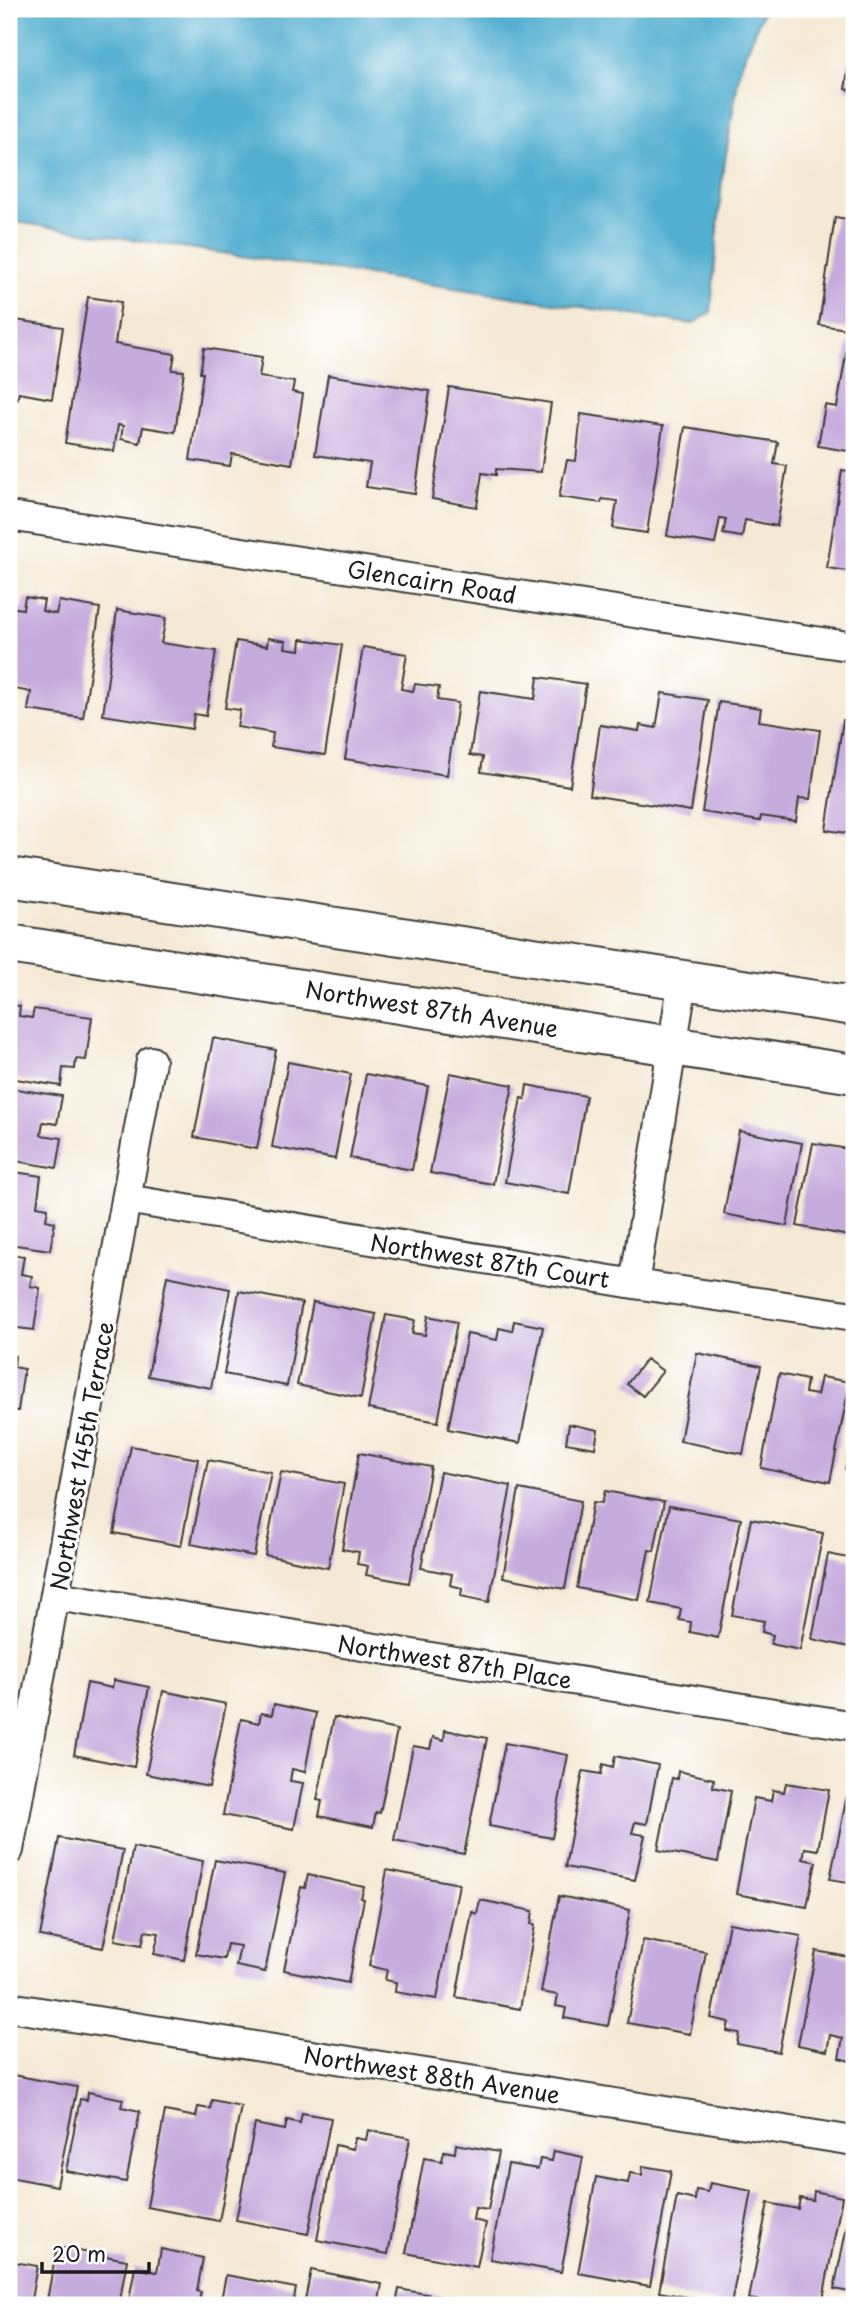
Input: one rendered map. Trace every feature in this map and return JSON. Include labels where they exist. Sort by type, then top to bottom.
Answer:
[{"type":"main road","points":[[9,877],[854,1006]]},
{"type":"main road","name":"Northwest 87th Avenue","points":[[9,944],[854,1074]]},
{"type":"street","name":"Glencairn Road","points":[[9,516],[854,647]]},
{"type":"street","points":[[634,1284],[683,979]]},
{"type":"street","name":"Northwest 145th Terrace","points":[[9,1850],[151,1061]]},
{"type":"street","name":"Northwest 87th Court","points":[[126,1199],[634,1284],[854,1316]]},
{"type":"street","name":"Northwest 87th Place","points":[[56,1596],[854,1726]]},
{"type":"street","name":"Northwest 88th Avenue","points":[[9,2007],[854,2141]]},
{"type":"water","points":[[11,9],[764,9],[740,68],[722,179],[711,312],[693,324],[9,221]]},
{"type":"building","points":[[854,39],[854,91],[845,89]]},
{"type":"building","points":[[835,217],[854,220],[854,330],[819,325]]},
{"type":"building","points":[[88,297],[121,302],[115,344],[175,354],[172,370],[184,371],[175,432],[143,427],[140,443],[121,439],[123,426],[118,425],[114,451],[65,443]]},
{"type":"building","points":[[9,319],[63,327],[52,399],[19,393],[17,400],[9,399]]},
{"type":"building","points":[[848,343],[854,344],[854,452],[818,446],[825,405],[837,407]]},
{"type":"building","points":[[204,348],[262,357],[259,377],[294,382],[292,392],[303,394],[292,464],[232,454],[230,466],[190,460],[203,373],[200,373]]},
{"type":"building","points":[[328,375],[430,391],[415,494],[366,487],[370,463],[315,455]]},
{"type":"building","points":[[449,387],[551,403],[541,472],[496,469],[496,475],[482,473],[477,507],[432,499]]},
{"type":"building","points":[[581,414],[663,426],[647,533],[613,528],[617,501],[602,499],[601,503],[559,497],[567,460],[576,461]]},
{"type":"building","points":[[685,427],[778,442],[774,464],[787,466],[777,526],[745,520],[742,537],[723,534],[726,519],[720,518],[715,544],[667,536]]},
{"type":"building","points":[[842,470],[854,472],[854,572],[827,568]]},
{"type":"building","points":[[25,597],[44,600],[42,611],[56,614],[59,601],[100,608],[83,718],[28,710],[31,692],[9,688],[9,607],[23,609]]},
{"type":"building","points":[[117,610],[166,618],[161,643],[216,651],[206,716],[194,714],[192,729],[103,715]]},
{"type":"building","points":[[268,638],[286,641],[285,648],[300,650],[301,639],[342,645],[325,755],[271,747],[273,733],[237,727],[240,710],[225,708],[236,641],[267,646]]},
{"type":"building","points":[[363,647],[407,654],[401,689],[413,691],[415,684],[439,687],[437,700],[458,703],[447,775],[345,759]]},
{"type":"building","points":[[538,677],[586,684],[570,786],[481,772],[483,757],[470,755],[480,691],[535,699]]},
{"type":"building","points":[[662,693],[708,700],[691,811],[590,795],[600,725],[639,731],[640,725],[656,728]]},
{"type":"building","points":[[719,702],[761,708],[759,721],[820,730],[810,799],[799,798],[796,821],[761,816],[760,821],[702,812]]},
{"type":"building","points":[[843,720],[854,721],[854,834],[826,830]]},
{"type":"building","points":[[9,1005],[20,1006],[19,1016],[32,1018],[34,1009],[92,1017],[86,1060],[76,1059],[75,1069],[63,1068],[61,1086],[9,1078]]},
{"type":"building","points":[[213,1038],[276,1050],[257,1149],[194,1137]]},
{"type":"building","points":[[288,1062],[351,1074],[335,1159],[272,1147]]},
{"type":"building","points":[[450,1073],[513,1085],[493,1184],[430,1173]]},
{"type":"building","points":[[366,1074],[428,1086],[412,1170],[350,1158]]},
{"type":"building","points":[[527,1085],[586,1096],[569,1194],[505,1182],[521,1098],[525,1099]]},
{"type":"building","points":[[9,1088],[62,1096],[57,1124],[43,1122],[41,1135],[62,1138],[57,1168],[9,1160]]},
{"type":"building","points":[[739,1131],[802,1143],[787,1226],[724,1214]]},
{"type":"building","points":[[813,1143],[854,1150],[854,1237],[797,1226]]},
{"type":"building","points":[[9,1171],[41,1176],[37,1206],[48,1208],[46,1220],[55,1222],[50,1250],[9,1244]]},
{"type":"building","points":[[9,1254],[24,1256],[21,1274],[32,1276],[30,1286],[40,1288],[34,1330],[9,1327]]},
{"type":"building","points":[[167,1276],[230,1289],[211,1388],[148,1376]]},
{"type":"building","points":[[239,1291],[302,1303],[287,1386],[224,1374]]},
{"type":"building","points":[[313,1302],[376,1314],[361,1398],[297,1385]]},
{"type":"building","points":[[386,1315],[415,1320],[412,1333],[425,1335],[428,1316],[457,1322],[438,1422],[368,1409]]},
{"type":"building","points":[[514,1321],[543,1327],[520,1443],[448,1429],[467,1334],[497,1340],[499,1328],[512,1331]]},
{"type":"building","points":[[697,1353],[761,1366],[743,1454],[680,1441]]},
{"type":"building","points":[[9,1355],[15,1356],[14,1367],[24,1369],[18,1411],[9,1410]]},
{"type":"building","points":[[646,1359],[663,1371],[643,1396],[627,1384]]},
{"type":"building","points":[[779,1374],[807,1380],[805,1393],[817,1395],[821,1377],[850,1382],[830,1482],[761,1468]]},
{"type":"building","points":[[569,1424],[598,1430],[595,1448],[566,1443]]},
{"type":"building","points":[[854,1427],[854,1471],[845,1469]]},
{"type":"building","points":[[131,1446],[198,1459],[181,1546],[114,1533]]},
{"type":"building","points":[[359,1453],[431,1467],[409,1583],[366,1575],[368,1566],[357,1564],[359,1552],[342,1549]]},
{"type":"building","points":[[208,1460],[271,1472],[254,1556],[191,1544]]},
{"type":"building","points":[[281,1472],[344,1484],[328,1568],[265,1555]]},
{"type":"building","points":[[440,1472],[511,1486],[489,1602],[461,1596],[462,1588],[450,1585],[452,1574],[421,1568]]},
{"type":"building","points":[[519,1489],[581,1501],[565,1589],[503,1577]]},
{"type":"building","points":[[605,1491],[664,1502],[654,1551],[649,1550],[639,1600],[577,1588],[593,1502],[602,1503]]},
{"type":"building","points":[[669,1506],[741,1519],[718,1638],[690,1632],[691,1622],[679,1620],[681,1609],[650,1603]]},
{"type":"building","points":[[751,1519],[823,1533],[800,1650],[771,1644],[773,1635],[762,1632],[764,1621],[732,1615]]},
{"type":"building","points":[[828,1554],[854,1559],[854,1648],[812,1639]]},
{"type":"building","points":[[114,1680],[149,1687],[134,1767],[74,1755],[87,1683],[112,1688]]},
{"type":"building","points":[[163,1691],[226,1704],[209,1787],[146,1774]]},
{"type":"building","points":[[274,1704],[316,1713],[305,1772],[292,1769],[290,1781],[303,1783],[294,1829],[223,1815],[241,1719],[259,1723],[261,1713],[272,1715]]},
{"type":"building","points":[[334,1717],[397,1730],[380,1813],[376,1812],[373,1827],[319,1816],[322,1801],[317,1800]]},
{"type":"building","points":[[445,1730],[487,1738],[464,1854],[394,1840],[413,1746],[430,1749],[433,1737],[444,1740]]},
{"type":"building","points":[[505,1743],[568,1755],[552,1838],[489,1826]]},
{"type":"building","points":[[615,1756],[658,1765],[647,1824],[635,1822],[632,1833],[645,1835],[635,1880],[565,1867],[583,1771],[601,1774],[603,1764],[613,1767]]},
{"type":"building","points":[[678,1771],[714,1779],[713,1787],[731,1791],[718,1862],[658,1850],[672,1778],[677,1779]]},
{"type":"building","points":[[786,1783],[829,1790],[818,1850],[805,1848],[803,1859],[816,1862],[807,1907],[736,1894],[754,1798],[771,1801],[773,1790],[784,1792]]},
{"type":"building","points":[[847,1796],[854,1797],[854,1883],[830,1879]]},
{"type":"building","points":[[59,1838],[123,1850],[103,1948],[40,1936]]},
{"type":"building","points":[[133,1847],[203,1861],[184,1960],[154,1954],[159,1933],[145,1931],[142,1945],[115,1940]]},
{"type":"building","points":[[215,1860],[285,1873],[265,1972],[236,1966],[240,1946],[227,1944],[224,1959],[196,1954]]},
{"type":"building","points":[[387,1870],[459,1884],[437,1999],[395,1992],[396,1982],[385,1980],[387,1970],[369,1966]]},
{"type":"building","points":[[308,1875],[364,1887],[348,1983],[284,1970],[301,1887],[305,1888]]},
{"type":"building","points":[[559,1896],[630,1910],[608,2026],[564,2018],[566,2008],[556,2006],[558,1995],[541,1992]]},
{"type":"building","points":[[480,1900],[533,1911],[531,1924],[535,1925],[520,2009],[456,1997],[472,1912],[477,1914]]},
{"type":"building","points":[[729,1923],[801,1936],[779,2052],[737,2044],[739,2033],[727,2031],[729,2022],[711,2018]]},
{"type":"building","points":[[643,1940],[706,1952],[690,2034],[627,2023]]},
{"type":"building","points":[[816,1951],[854,1958],[854,2062],[839,2058],[843,2038],[830,2035],[827,2051],[798,2045]]},
{"type":"building","points":[[13,2075],[77,2087],[57,2186],[9,2177],[9,2097]]},
{"type":"building","points":[[88,2092],[123,2099],[121,2107],[140,2111],[126,2182],[66,2171],[80,2099],[87,2100]]},
{"type":"building","points":[[212,2100],[241,2106],[219,2221],[147,2207],[165,2111],[196,2117],[198,2107],[210,2109]]},
{"type":"building","points":[[302,2113],[331,2118],[308,2234],[236,2220],[255,2124],[285,2130],[287,2120],[300,2123]]},
{"type":"building","points":[[368,2130],[410,2138],[388,2254],[317,2240],[335,2145],[353,2149],[355,2138],[366,2140]]},
{"type":"building","points":[[456,2144],[499,2152],[488,2210],[475,2208],[473,2220],[486,2223],[477,2267],[406,2253],[424,2158],[442,2161],[444,2151],[455,2153]]},
{"type":"building","points":[[554,2151],[583,2157],[561,2272],[490,2259],[508,2164],[538,2169],[540,2159],[552,2161]]},
{"type":"building","points":[[643,2166],[671,2171],[650,2286],[578,2273],[596,2177],[628,2183],[630,2173],[642,2175]]},
{"type":"building","points":[[710,2183],[752,2191],[731,2305],[659,2292],[677,2196],[695,2200],[696,2190],[708,2192]]},
{"type":"building","points":[[814,2191],[842,2197],[822,2305],[785,2305],[749,2299],[768,2203],[798,2209],[800,2198],[813,2200]]},
{"type":"building","points":[[852,2202],[854,2203],[854,2293],[834,2289]]},
{"type":"building","points":[[57,2247],[127,2260],[119,2305],[46,2305]]},
{"type":"building","points":[[161,2249],[203,2258],[197,2291],[201,2292],[198,2305],[128,2305],[135,2268],[157,2272]]},
{"type":"building","points":[[9,2261],[37,2266],[30,2305],[9,2305]]},
{"type":"building","points":[[311,2270],[382,2284],[378,2305],[304,2305]]},
{"type":"building","points":[[226,2275],[296,2288],[293,2305],[220,2305]]},
{"type":"building","points":[[399,2289],[470,2302],[470,2305],[396,2305]]}]
